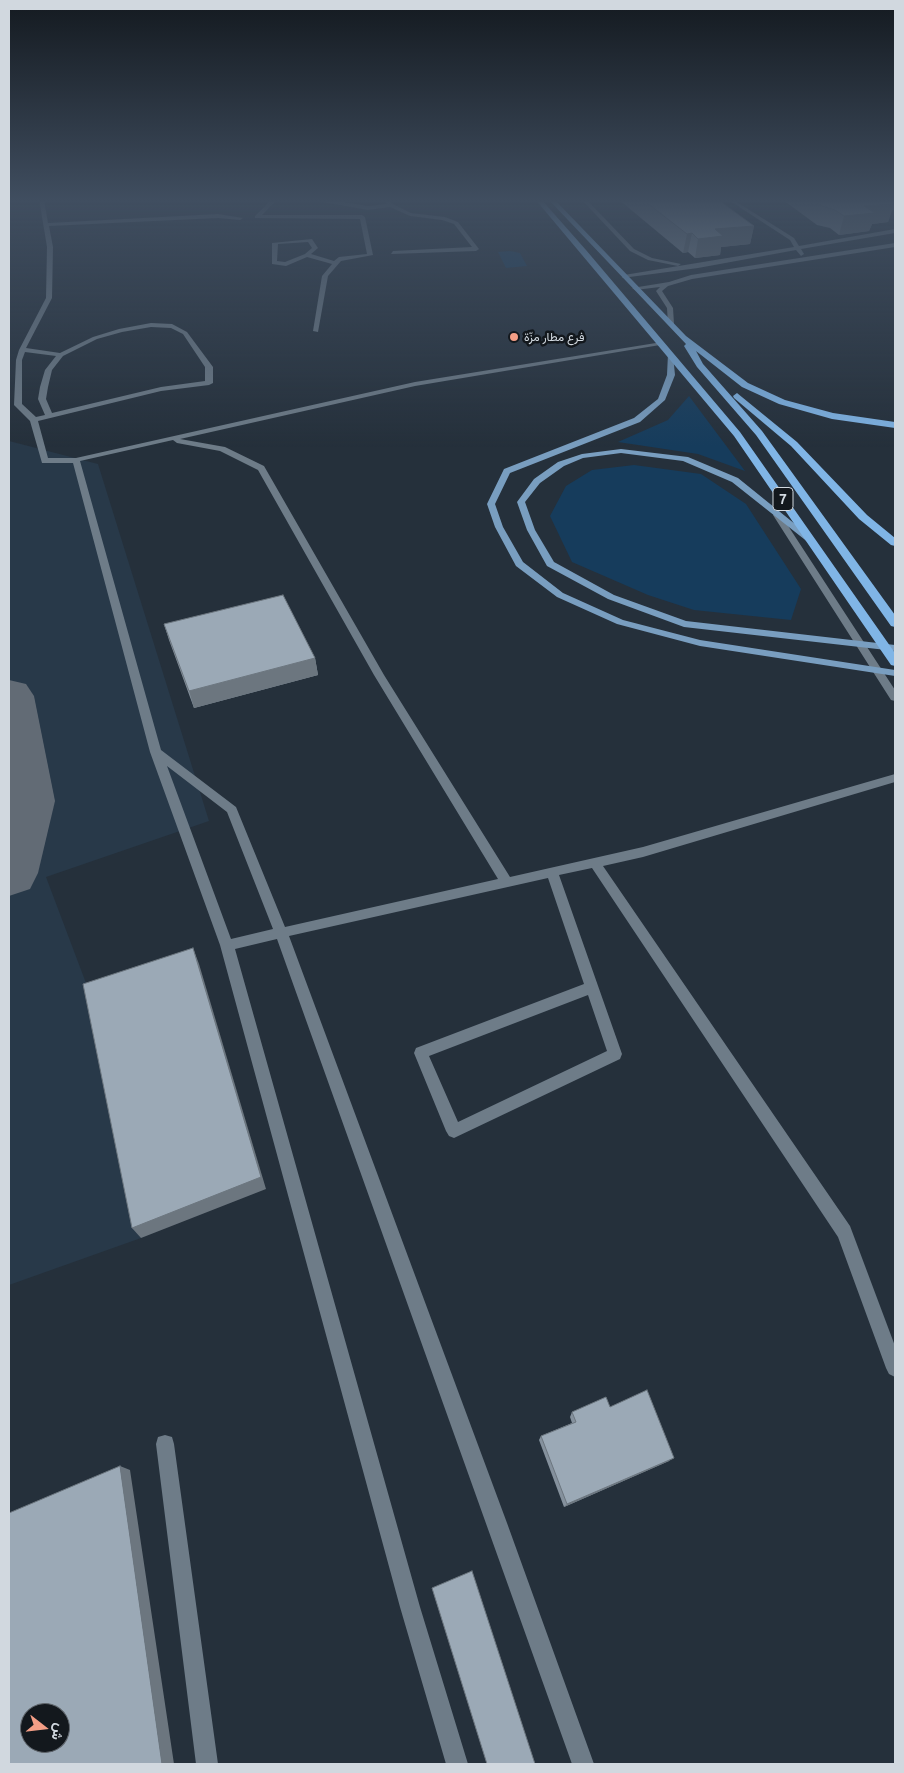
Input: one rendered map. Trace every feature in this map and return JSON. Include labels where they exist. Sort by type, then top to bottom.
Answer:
[{"type":"highway","name":"7","points":[[609,282],[737,434],[813,541],[895,662]]},
{"type":"highway","name":"7","points":[[629,282],[684,338],[700,365],[759,433],[895,623]]},
{"type":"highway","points":[[684,338],[746,385],[782,402],[832,416],[895,425]]},
{"type":"highway","points":[[700,365],[794,444],[863,516],[895,543]]},
{"type":"main road","points":[[670,355],[671,375],[662,400],[637,420],[539,457],[508,472],[492,504],[499,527],[519,564],[560,595],[620,622],[700,643],[895,673]]},
{"type":"main road","points":[[813,541],[777,515],[735,480],[685,459],[621,452],[582,456],[561,464],[537,480],[522,502],[531,530],[550,564],[611,597],[684,624],[895,648]]},
{"type":"street","points":[[49,282],[49,298],[17,358],[18,405],[34,420],[45,461],[76,460],[415,384],[660,343]]},
{"type":"street","points":[[316,331],[323,282]]},
{"type":"street","points":[[636,288],[674,282]]},
{"type":"street","points":[[666,284],[659,291],[670,308],[670,324]]},
{"type":"street","points":[[34,420],[161,389],[209,383],[210,366],[185,333],[172,326],[151,325],[121,330],[95,338],[61,355],[49,370],[42,399],[49,416]]},
{"type":"street","points":[[22,350],[61,355]]},
{"type":"street","points":[[169,439],[222,449],[261,468],[380,675],[507,882]]},
{"type":"street","points":[[76,460],[156,751],[227,945],[408,1598],[457,1764]]},
{"type":"street","points":[[777,515],[895,698]]},
{"type":"street","points":[[156,751],[232,810],[281,933],[491,1504],[583,1764]]},
{"type":"street","points":[[227,945],[643,852],[895,778]]},
{"type":"street","points":[[595,863],[844,1232],[895,1368]]},
{"type":"street","points":[[552,872],[616,1054],[454,1131],[421,1053],[592,987]]},
{"type":"street","points":[[166,1444],[207,1764]]},
{"type":"shaded area","points":[[689,396],[745,471],[698,454],[618,442],[668,420]]},
{"type":"shaded area","points":[[9,441],[98,464],[209,821],[46,877],[92,999],[141,1238],[9,1285]]},
{"type":"shaded area","points":[[634,465],[701,474],[746,504],[801,589],[791,620],[694,610],[648,595],[572,562],[550,516],[566,486],[592,470]]},
{"type":"building","points":[[283,595],[315,658],[189,691],[164,624]]},
{"type":"building","points":[[193,948],[261,1177],[132,1228],[83,984]]},
{"type":"building","points":[[647,1390],[674,1458],[567,1504],[541,1436],[576,1422],[572,1412],[606,1397],[610,1407]]},
{"type":"building","points":[[120,1466],[162,1764],[9,1764],[9,1513]]},
{"type":"building","points":[[472,1571],[535,1764],[487,1764],[432,1588]]},
{"type":"taxiway","points":[[9,696],[28,801],[9,873]]},
{"type":"place","name":"فرع مطار مزّة","points":[[514,337]]}]
